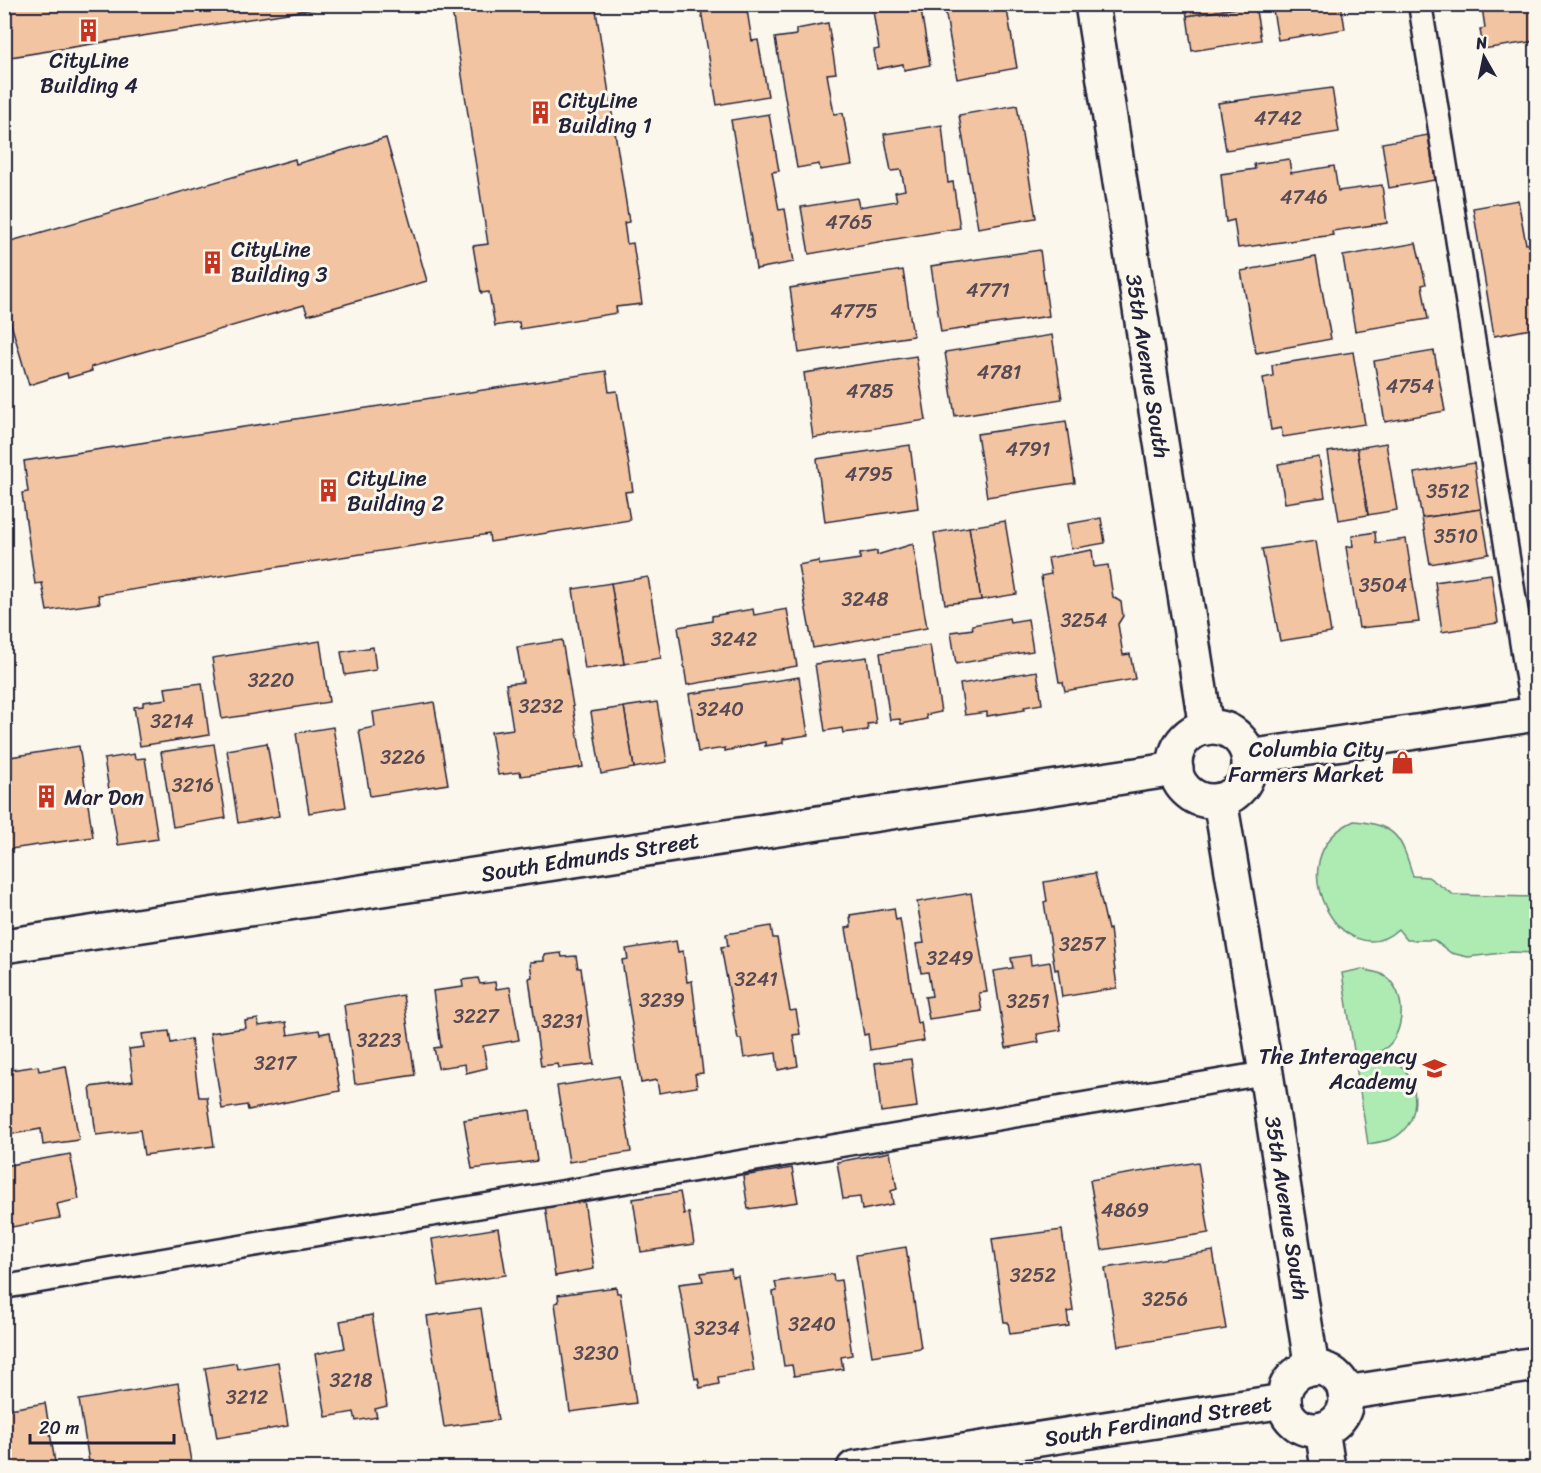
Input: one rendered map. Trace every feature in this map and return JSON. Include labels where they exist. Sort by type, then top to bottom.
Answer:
[{"type":"street","name":"35th Avenue South","points":[[1092,4],[1206,728]]},
{"type":"street","points":[[1249,757],[1535,714]]},
{"type":"street","points":[[1206,728],[1228,731],[1238,737],[1249,757],[1246,780],[1229,798],[1220,800],[1203,800],[1192,795],[1183,786],[1176,769],[1178,749],[1185,739],[1206,728]]},
{"type":"street","name":"South Edmunds Street","points":[[4,946],[1176,769]]},
{"type":"street","name":"35th Avenue South","points":[[1220,800],[1266,1072],[1312,1369]]},
{"type":"street","points":[[1345,1394],[1536,1364]]},
{"type":"street","points":[[1312,1369],[1329,1371],[1338,1378],[1345,1394],[1345,1407],[1340,1417],[1322,1429],[1305,1429],[1296,1424],[1289,1417],[1284,1401],[1290,1380],[1298,1373],[1312,1369]]},
{"type":"street","name":"South Ferdinand Street","points":[[854,1468],[1284,1401]]},
{"type":"street","points":[[1322,1429],[1328,1468]]},
{"type":"lane","points":[[1420,4],[1535,714]]},
{"type":"lane","points":[[4,1287],[1266,1072]]},
{"type":"green space","points":[[1354,821],[1380,826],[1395,835],[1405,852],[1413,876],[1428,877],[1454,895],[1536,897],[1536,953],[1511,952],[1468,957],[1451,953],[1434,940],[1407,940],[1398,929],[1378,940],[1357,938],[1339,927],[1326,908],[1318,885],[1319,861],[1330,838]]},
{"type":"green space","points":[[1362,969],[1381,974],[1389,980],[1399,997],[1401,1016],[1390,1044],[1374,1054],[1355,1057],[1342,973]]},
{"type":"green space","points":[[1376,1056],[1396,1062],[1405,1070],[1413,1085],[1415,1101],[1412,1118],[1399,1134],[1387,1140],[1368,1144],[1355,1059]]},
{"type":"building","name":"CityLine Building 4","points":[[4,4],[344,4],[4,58]]},
{"type":"building","name":"CityLine Building 1","points":[[451,4],[595,4],[629,222],[624,223],[627,244],[633,243],[642,304],[616,307],[617,313],[520,329],[519,322],[495,326],[489,292],[481,293],[473,246],[488,244]]},
{"type":"building","points":[[700,4],[746,4],[752,41],[758,40],[768,96],[717,105]]},
{"type":"building","points":[[872,4],[920,4],[930,65],[904,70],[903,64],[877,69],[874,50],[879,49]]},
{"type":"building","points":[[944,4],[1006,4],[1017,68],[957,79]]},
{"type":"building","points":[[1185,4],[1255,4],[1255,5],[1187,16]]},
{"type":"building","points":[[1272,4],[1341,4],[1345,29],[1278,40]]},
{"type":"building","points":[[1476,4],[1536,4],[1536,41],[1483,49],[1480,29],[1485,28],[1482,7],[1476,8]]},
{"type":"building","points":[[1255,5],[1261,40],[1192,51],[1187,16]]},
{"type":"building","points":[[828,23],[836,73],[827,74],[834,114],[843,113],[852,165],[820,170],[819,164],[797,168],[775,38],[796,35],[796,29]]},
{"type":"building","points":[[1332,88],[1339,132],[1226,150],[1218,103]]},
{"type":"building","points":[[1017,105],[1036,218],[978,228],[959,115]]},
{"type":"building","points":[[769,114],[779,171],[772,172],[779,210],[785,209],[794,262],[756,269],[731,120]]},
{"type":"building","points":[[942,125],[948,183],[953,182],[960,228],[809,254],[801,207],[857,198],[859,207],[897,201],[895,192],[905,190],[901,170],[891,171],[884,134]]},
{"type":"building","points":[[1428,135],[1435,180],[1389,188],[1382,143]]},
{"type":"building","name":"CityLine Building 3","points":[[386,138],[427,281],[308,315],[304,305],[91,367],[92,371],[68,378],[67,373],[29,385],[4,300],[4,243],[295,159],[296,164]]},
{"type":"building","points":[[1289,159],[1291,173],[1334,166],[1338,191],[1382,185],[1387,223],[1332,231],[1333,235],[1238,248],[1234,220],[1226,222],[1221,174],[1255,169],[1254,164]]},
{"type":"building","points":[[1518,200],[1526,244],[1536,243],[1536,328],[1494,336],[1473,208]]},
{"type":"building","points":[[1416,243],[1426,284],[1422,285],[1428,319],[1355,331],[1343,256]]},
{"type":"building","points":[[1040,250],[1049,316],[941,332],[931,266]]},
{"type":"building","points":[[1316,257],[1331,339],[1256,353],[1241,271]]},
{"type":"building","points":[[903,270],[913,336],[799,353],[790,288]]},
{"type":"building","points":[[1052,335],[1062,399],[955,416],[945,352]]},
{"type":"building","points":[[1434,351],[1445,411],[1385,422],[1374,361]]},
{"type":"building","points":[[1353,352],[1365,424],[1283,437],[1281,428],[1271,430],[1263,378],[1273,376],[1272,365]]},
{"type":"building","points":[[916,356],[926,420],[813,438],[804,373]]},
{"type":"building","name":"CityLine Building 2","points":[[606,371],[609,392],[617,391],[633,491],[625,492],[630,520],[490,542],[489,534],[98,595],[100,603],[47,611],[42,583],[35,584],[22,493],[28,492],[24,461]]},
{"type":"building","points":[[1066,421],[1075,483],[987,497],[977,434]]},
{"type":"building","points":[[1386,443],[1397,510],[1368,515],[1357,448]]},
{"type":"building","points":[[910,445],[918,508],[825,522],[817,459]]},
{"type":"building","points":[[1357,448],[1368,515],[1339,520],[1328,452]]},
{"type":"building","points":[[1319,457],[1325,497],[1285,503],[1278,464]]},
{"type":"building","points":[[1474,463],[1481,509],[1422,518],[1414,473]]},
{"type":"building","points":[[1481,509],[1489,554],[1430,564],[1422,518]]},
{"type":"building","points":[[1101,518],[1105,543],[1071,549],[1067,524]]},
{"type":"building","points":[[1005,521],[1017,594],[981,600],[969,527]]},
{"type":"building","points":[[969,527],[981,600],[945,604],[934,533]]},
{"type":"building","points":[[1375,532],[1376,543],[1406,539],[1419,622],[1359,628],[1346,547],[1353,546],[1352,536]]},
{"type":"building","points":[[1316,541],[1331,633],[1280,641],[1262,549]]},
{"type":"building","points":[[913,544],[927,628],[813,648],[798,565],[819,561],[819,565],[860,559],[860,554],[877,551],[877,555]]},
{"type":"building","points":[[1092,550],[1094,567],[1108,565],[1113,597],[1121,602],[1123,616],[1118,624],[1123,655],[1130,654],[1135,679],[1065,691],[1063,682],[1059,682],[1041,576],[1051,574],[1048,558]]},
{"type":"building","points":[[1491,574],[1498,623],[1442,632],[1435,582]]},
{"type":"building","points":[[648,577],[661,658],[624,664],[611,583]]},
{"type":"building","points":[[611,583],[624,664],[585,669],[573,589]]},
{"type":"building","points":[[753,609],[754,615],[787,609],[797,666],[687,685],[678,627],[712,621],[712,616]]},
{"type":"building","points":[[1009,618],[1010,622],[1028,619],[1033,651],[956,664],[951,632],[973,629],[972,625]]},
{"type":"building","points":[[562,640],[583,767],[521,776],[520,772],[498,775],[491,732],[513,729],[506,684],[523,682],[517,647]]},
{"type":"building","points":[[320,641],[329,702],[222,719],[212,658]]},
{"type":"building","points":[[930,645],[941,712],[926,715],[927,719],[901,724],[900,719],[890,720],[880,653]]},
{"type":"building","points":[[373,647],[376,670],[345,675],[341,652]]},
{"type":"building","points":[[867,657],[876,723],[867,724],[868,730],[843,733],[842,728],[825,731],[815,664]]},
{"type":"building","points":[[1037,671],[1042,704],[1024,707],[1025,710],[987,716],[987,712],[965,715],[960,684]]},
{"type":"building","points":[[799,677],[808,735],[783,739],[783,743],[765,746],[765,742],[725,751],[725,748],[698,752],[689,694]]},
{"type":"building","points":[[202,683],[209,735],[140,746],[134,707],[143,706],[143,702],[167,699],[165,688]]},
{"type":"building","points":[[434,702],[448,784],[370,796],[359,730],[375,727],[373,712]]},
{"type":"building","points":[[657,702],[667,762],[634,768],[624,707]]},
{"type":"building","points":[[624,707],[634,768],[601,774],[591,712]]},
{"type":"building","points":[[333,727],[346,807],[309,813],[296,733]]},
{"type":"building","points":[[267,743],[279,816],[238,823],[227,750]]},
{"type":"building","points":[[214,744],[226,818],[173,827],[161,752]]},
{"type":"building","name":"Mar Don","points":[[79,746],[93,837],[4,850],[4,758]]},
{"type":"building","points":[[134,754],[135,759],[145,758],[158,839],[118,845],[104,759]]},
{"type":"building","points":[[1095,873],[1108,930],[1110,929],[1117,988],[1062,997],[1058,969],[1055,970],[1044,902],[1047,901],[1044,882]]},
{"type":"building","points":[[971,893],[987,992],[979,993],[982,1011],[929,1019],[925,997],[932,996],[928,972],[921,973],[916,944],[924,943],[917,902]]},
{"type":"building","points":[[894,908],[896,920],[900,919],[917,1023],[921,1022],[924,1041],[870,1050],[868,1034],[864,1035],[846,928],[851,927],[850,915]]},
{"type":"building","points":[[771,926],[773,938],[777,938],[790,1011],[796,1010],[800,1034],[793,1035],[798,1066],[778,1070],[776,1053],[744,1058],[741,1039],[738,1039],[721,947],[728,946],[726,934]]},
{"type":"building","points":[[676,941],[678,952],[683,951],[687,982],[692,981],[703,1073],[695,1074],[697,1087],[659,1093],[657,1080],[641,1083],[622,960],[628,959],[626,949]]},
{"type":"building","points":[[561,953],[562,957],[576,956],[578,968],[581,968],[594,1064],[559,1068],[558,1064],[541,1066],[529,978],[532,977],[530,962],[544,961],[544,955]]},
{"type":"building","points":[[1030,955],[1031,965],[1050,962],[1061,1030],[1037,1034],[1039,1042],[1006,1048],[994,971],[1013,968],[1011,958]]},
{"type":"building","points":[[478,978],[480,984],[495,982],[496,989],[510,987],[519,1040],[483,1046],[487,1068],[466,1073],[465,1064],[438,1068],[434,1048],[441,1047],[433,991],[463,987],[462,980]]},
{"type":"building","points":[[403,995],[415,1075],[355,1084],[344,1005]]},
{"type":"building","points":[[258,1019],[259,1026],[286,1022],[288,1035],[319,1030],[320,1034],[330,1032],[340,1091],[248,1110],[247,1105],[222,1109],[210,1033],[246,1028],[245,1021]]},
{"type":"building","points":[[169,1031],[171,1043],[191,1039],[199,1097],[207,1097],[214,1146],[144,1155],[140,1130],[96,1135],[90,1087],[133,1081],[129,1049],[144,1047],[142,1034]]},
{"type":"building","points":[[911,1059],[917,1107],[881,1112],[875,1063]]},
{"type":"building","points":[[38,1066],[39,1071],[66,1066],[79,1140],[43,1145],[41,1129],[8,1135],[4,1111],[4,1071]]},
{"type":"building","points":[[619,1076],[631,1152],[569,1162],[557,1086]]},
{"type":"building","points":[[530,1110],[537,1161],[472,1169],[464,1120]]},
{"type":"building","points":[[890,1152],[897,1189],[891,1191],[893,1204],[862,1210],[860,1197],[843,1199],[837,1162]]},
{"type":"building","points":[[70,1154],[79,1199],[57,1204],[60,1218],[12,1227],[4,1186],[4,1166]]},
{"type":"building","points":[[1198,1162],[1209,1233],[1102,1250],[1090,1180]]},
{"type":"building","points":[[792,1168],[798,1202],[748,1209],[743,1176]]},
{"type":"building","points":[[680,1192],[684,1214],[689,1213],[694,1244],[641,1252],[633,1199]]},
{"type":"building","points":[[584,1200],[594,1269],[555,1276],[545,1205]]},
{"type":"building","points":[[498,1228],[506,1275],[439,1286],[432,1239]]},
{"type":"building","points":[[1062,1230],[1073,1311],[1067,1312],[1069,1326],[1010,1334],[1008,1322],[1004,1322],[992,1239]]},
{"type":"building","points":[[906,1247],[921,1348],[872,1356],[856,1255]]},
{"type":"building","points":[[1213,1251],[1226,1329],[1118,1346],[1105,1268]]},
{"type":"building","points":[[731,1269],[732,1277],[738,1276],[754,1371],[718,1377],[719,1384],[700,1388],[698,1378],[695,1379],[679,1284],[703,1281],[701,1273]]},
{"type":"building","points":[[833,1274],[834,1281],[841,1280],[852,1355],[841,1357],[843,1369],[794,1376],[792,1365],[784,1366],[773,1292],[777,1291],[775,1282]]},
{"type":"building","points":[[616,1287],[617,1293],[620,1293],[636,1403],[570,1412],[555,1303],[559,1302],[558,1295]]},
{"type":"building","points":[[481,1308],[498,1420],[444,1427],[427,1316]]},
{"type":"building","points":[[372,1315],[387,1406],[375,1409],[377,1417],[356,1421],[354,1412],[326,1417],[315,1354],[345,1348],[340,1321]]},
{"type":"building","points":[[278,1362],[288,1426],[217,1438],[205,1368],[236,1363],[237,1369]]},
{"type":"building","points":[[178,1383],[192,1468],[90,1468],[79,1400]]},
{"type":"building","points":[[45,1403],[56,1468],[4,1468],[4,1410]]},
{"type":"place","name":"CityLine Building 4","points":[[89,31]]},
{"type":"place","name":"CityLine Building 1","points":[[540,113]]},
{"type":"place","name":"CityLine Building 3","points":[[213,262]]},
{"type":"place","name":"CityLine Building 2","points":[[329,491]]},
{"type":"place","name":"Columbia City Farmers Market","points":[[1402,762]]},
{"type":"place","name":"Mar Don","points":[[46,797]]},
{"type":"place","name":"The Interagency Academy","points":[[1435,1069]]}]
